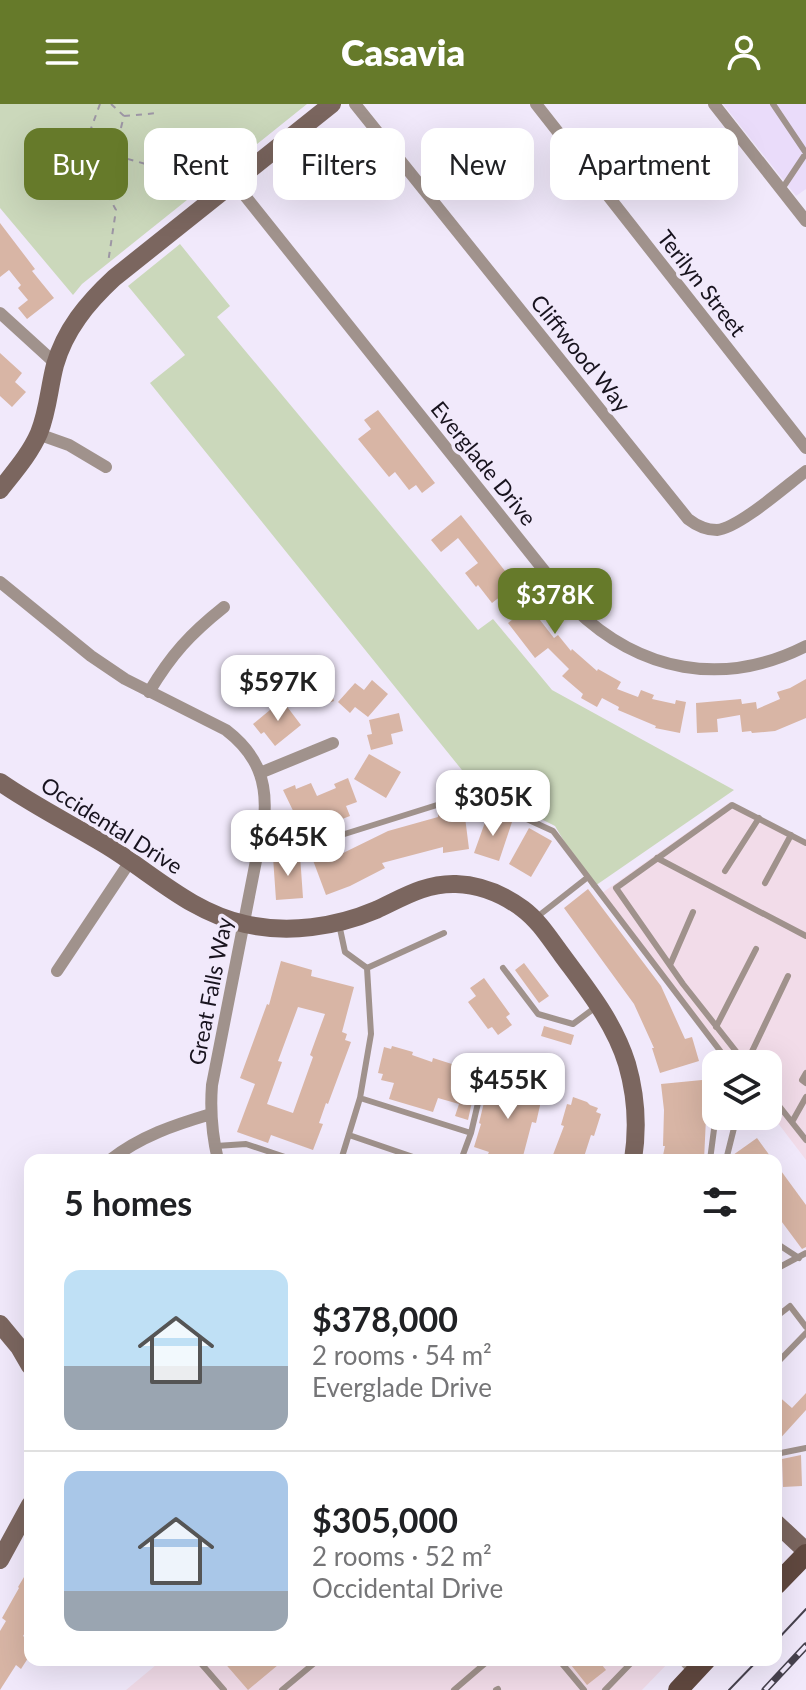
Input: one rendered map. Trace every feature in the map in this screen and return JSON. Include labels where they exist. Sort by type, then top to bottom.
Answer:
[{"type":"main road","points":[[782,1578],[806,1552]]},
{"type":"main road","points":[[678,1690],[692,1666]]},
{"type":"street","points":[[257,158],[332,104]]},
{"type":"street","name":"Cliffwood Way","points":[[355,104],[688,519],[708,529],[729,527],[806,471]]},
{"type":"street","name":"Terilyn Street","points":[[536,104],[806,448]]},
{"type":"street","points":[[714,104],[806,221]]},
{"type":"street","points":[[0,490],[21,464],[38,434],[55,363],[83,309],[204,200]]},
{"type":"street","name":"Everglade Drive","points":[[248,200],[574,608],[591,624],[629,650],[673,666],[699,670],[745,668],[790,655],[806,646]]},
{"type":"street","points":[[0,313],[55,363]]},
{"type":"street","points":[[38,434],[69,445],[106,467]]},
{"type":"street","name":"Great Falls Way","points":[[0,582],[91,656],[125,679],[226,730],[246,748],[260,773],[266,805],[212,1085],[211,1114],[217,1154]]},
{"type":"street","points":[[149,692],[182,644],[224,607]]},
{"type":"street","points":[[260,773],[333,743]]},
{"type":"street","name":"Occidental Drive","points":[[0,782],[131,860],[185,899],[243,924],[304,928],[339,923],[417,891],[455,884],[479,887],[506,898],[534,919],[599,1005],[616,1037],[630,1078],[635,1113],[633,1154]]},
{"type":"street","points":[[57,971],[131,860]]},
{"type":"street","points":[[118,1154],[146,1136],[211,1114]]},
{"type":"street","points":[[0,1324],[24,1355]]},
{"type":"street","points":[[0,1560],[24,1516]]},
{"type":"street","points":[[782,1529],[806,1552]]},
{"type":"lane","points":[[773,104],[806,153],[782,189]]},
{"type":"lane","points":[[260,839],[300,848],[472,794],[553,831],[719,1050]]},
{"type":"lane","points":[[735,1050],[616,888],[732,805],[806,843]]},
{"type":"lane","points":[[725,871],[759,818]]},
{"type":"lane","points":[[765,883],[791,835]]},
{"type":"lane","points":[[657,858],[806,936]]},
{"type":"lane","points":[[534,919],[588,877]]},
{"type":"lane","points":[[670,965],[693,912]]},
{"type":"lane","points":[[339,923],[345,952],[367,968]]},
{"type":"lane","points":[[367,968],[444,933]]},
{"type":"lane","points":[[716,1027],[756,949]]},
{"type":"lane","points":[[343,1154],[360,1098],[371,1034],[367,968]]},
{"type":"lane","points":[[503,968],[538,1014],[573,1024],[599,1005]]},
{"type":"lane","points":[[753,1050],[788,976]]},
{"type":"lane","points":[[463,1154],[485,1073]]},
{"type":"lane","points":[[806,1073],[802,1080],[806,1083]]},
{"type":"lane","points":[[792,1122],[806,1097]]},
{"type":"lane","points":[[360,1098],[471,1133]]},
{"type":"lane","points":[[782,1110],[806,1140]]},
{"type":"lane","points":[[711,1154],[714,1130]]},
{"type":"lane","points":[[728,1154],[734,1130]]},
{"type":"lane","points":[[349,1135],[404,1154]]},
{"type":"lane","points":[[215,1146],[246,1144],[276,1154]]},
{"type":"lane","points":[[782,1247],[799,1258]]},
{"type":"lane","points":[[782,1266],[806,1253]]},
{"type":"lane","points":[[782,1312],[790,1306],[806,1327]]},
{"type":"lane","points":[[782,1358],[806,1333]]},
{"type":"lane","points":[[782,1453],[806,1448]]},
{"type":"lane","points":[[203,1666],[224,1690]]},
{"type":"lane","points":[[282,1690],[311,1666]]},
{"type":"lane","points":[[454,1690],[482,1666]]},
{"type":"lane","points":[[564,1666],[584,1690]]},
{"type":"lane","points":[[605,1690],[628,1666]]},
{"type":"path","points":[[100,104],[89,134],[97,175],[116,210],[108,264]]},
{"type":"path","points":[[111,104],[124,116],[158,113]]},
{"type":"path","points":[[124,116],[114,155],[144,164]]},
{"type":"shaded area","points":[[723,104],[806,104],[806,189],[796,196]]},
{"type":"shaded area","points":[[730,802],[806,840],[806,1160],[782,1128],[782,1050],[722,1050],[602,893]]},
{"type":"shaded area","points":[[155,1666],[665,1666],[642,1690],[126,1690]]},
{"type":"green space","points":[[0,104],[307,104],[273,128],[257,144],[257,128],[144,128],[144,200],[187,200],[82,284],[73,295],[0,208]]},
{"type":"green space","points":[[180,244],[230,306],[217,317],[478,630],[493,619],[552,690],[734,790],[592,888],[555,826],[474,785],[150,383],[185,355],[128,286]]},
{"type":"building","points":[[0,223],[54,298],[27,319],[18,308],[28,300],[18,288],[21,285],[9,270],[0,277]]},
{"type":"building","points":[[0,353],[22,373],[15,382],[26,392],[12,407],[0,396]]},
{"type":"building","points":[[378,410],[435,483],[422,493],[416,485],[409,490],[395,472],[389,477],[358,439],[371,429],[364,420]]},
{"type":"building","points":[[461,515],[542,618],[540,620],[554,638],[558,635],[571,651],[597,671],[621,682],[617,689],[638,697],[641,690],[654,695],[652,699],[675,704],[676,700],[686,702],[680,733],[655,728],[618,710],[619,707],[602,698],[597,707],[581,698],[583,694],[562,676],[569,669],[548,648],[535,658],[508,623],[517,616],[501,596],[492,603],[465,573],[478,563],[458,538],[441,552],[431,540]]},
{"type":"building","points":[[314,669],[318,682],[327,679],[334,701],[319,706],[318,702],[303,706],[293,676]]},
{"type":"building","points":[[806,679],[806,718],[775,731],[752,733],[742,732],[740,715],[717,719],[718,732],[697,733],[696,703],[741,699],[742,704],[756,702],[757,709],[780,699],[777,692]]},
{"type":"building","points":[[372,680],[388,694],[368,717],[355,707],[350,713],[338,702],[355,683],[364,690]]},
{"type":"building","points":[[282,700],[301,725],[275,746],[253,724]]},
{"type":"building","points":[[399,713],[403,731],[391,734],[393,744],[371,750],[367,735],[372,734],[369,720]]},
{"type":"building","points":[[369,754],[401,772],[386,798],[354,779]]},
{"type":"building","points":[[348,778],[357,802],[346,806],[350,816],[332,823],[328,810],[299,823],[283,790],[311,783],[317,796],[336,788],[334,784]]},
{"type":"building","points":[[464,809],[469,849],[443,853],[443,847],[382,863],[385,868],[326,895],[311,855],[336,846],[339,855],[388,831],[438,817],[438,813]]},
{"type":"building","points":[[488,814],[512,822],[499,861],[474,853]]},
{"type":"building","points":[[529,828],[552,841],[531,877],[509,864]]},
{"type":"building","points":[[300,855],[303,898],[276,900],[273,857]]},
{"type":"building","points":[[588,889],[661,986],[685,1039],[692,1037],[699,1061],[660,1073],[654,1048],[634,1004],[564,908]]},
{"type":"building","points":[[281,961],[312,970],[311,976],[354,987],[342,1032],[347,1034],[345,1040],[351,1042],[326,1103],[319,1123],[323,1124],[313,1150],[271,1135],[268,1143],[237,1132],[255,1084],[240,1078],[269,1005]],"holes":[[[298,1007],[325,1014],[293,1113],[267,1104],[282,1062],[278,1061]]]},
{"type":"building","points":[[524,963],[549,996],[539,1003],[515,970]]},
{"type":"building","points":[[484,978],[510,1014],[506,1017],[512,1025],[498,1035],[492,1027],[488,1029],[468,1002],[476,996],[470,988]]},
{"type":"building","points":[[544,1026],[574,1035],[571,1045],[541,1036]]},
{"type":"building","points":[[392,1046],[432,1062],[433,1058],[455,1065],[454,1068],[462,1071],[461,1074],[477,1079],[468,1120],[455,1116],[459,1104],[438,1098],[433,1112],[389,1099],[394,1083],[381,1080],[383,1074],[378,1073],[384,1047],[391,1049]]},
{"type":"building","points":[[512,1079],[529,1084],[528,1088],[542,1093],[536,1123],[532,1122],[524,1154],[488,1154],[474,1147],[488,1086],[508,1092]]},
{"type":"building","points":[[702,1080],[704,1154],[663,1154],[661,1084]]},
{"type":"building","points":[[573,1097],[598,1108],[596,1112],[601,1114],[594,1136],[591,1135],[585,1154],[553,1154],[564,1126],[561,1125],[567,1104],[571,1105]]},
{"type":"building","points":[[757,1138],[769,1154],[734,1154]]},
{"type":"building","points":[[782,1172],[806,1205],[806,1247],[802,1249],[782,1222]]},
{"type":"building","points":[[806,1393],[806,1410],[782,1436],[782,1399],[792,1408]]},
{"type":"building","points":[[801,1455],[802,1486],[783,1487],[782,1459]]},
{"type":"building","points":[[24,1577],[24,1664],[21,1669],[16,1665],[0,1690],[0,1631],[6,1621],[2,1618]]},
{"type":"building","points":[[227,1666],[277,1666],[248,1690]]},
{"type":"building","points":[[572,1666],[603,1666],[606,1670],[587,1685]]},
{"type":"tram line","points":[[782,1635],[806,1609]]},
{"type":"tram line","points":[[729,1690],[752,1666]]},
{"type":"railway","points":[[765,1690],[806,1646]]}]
